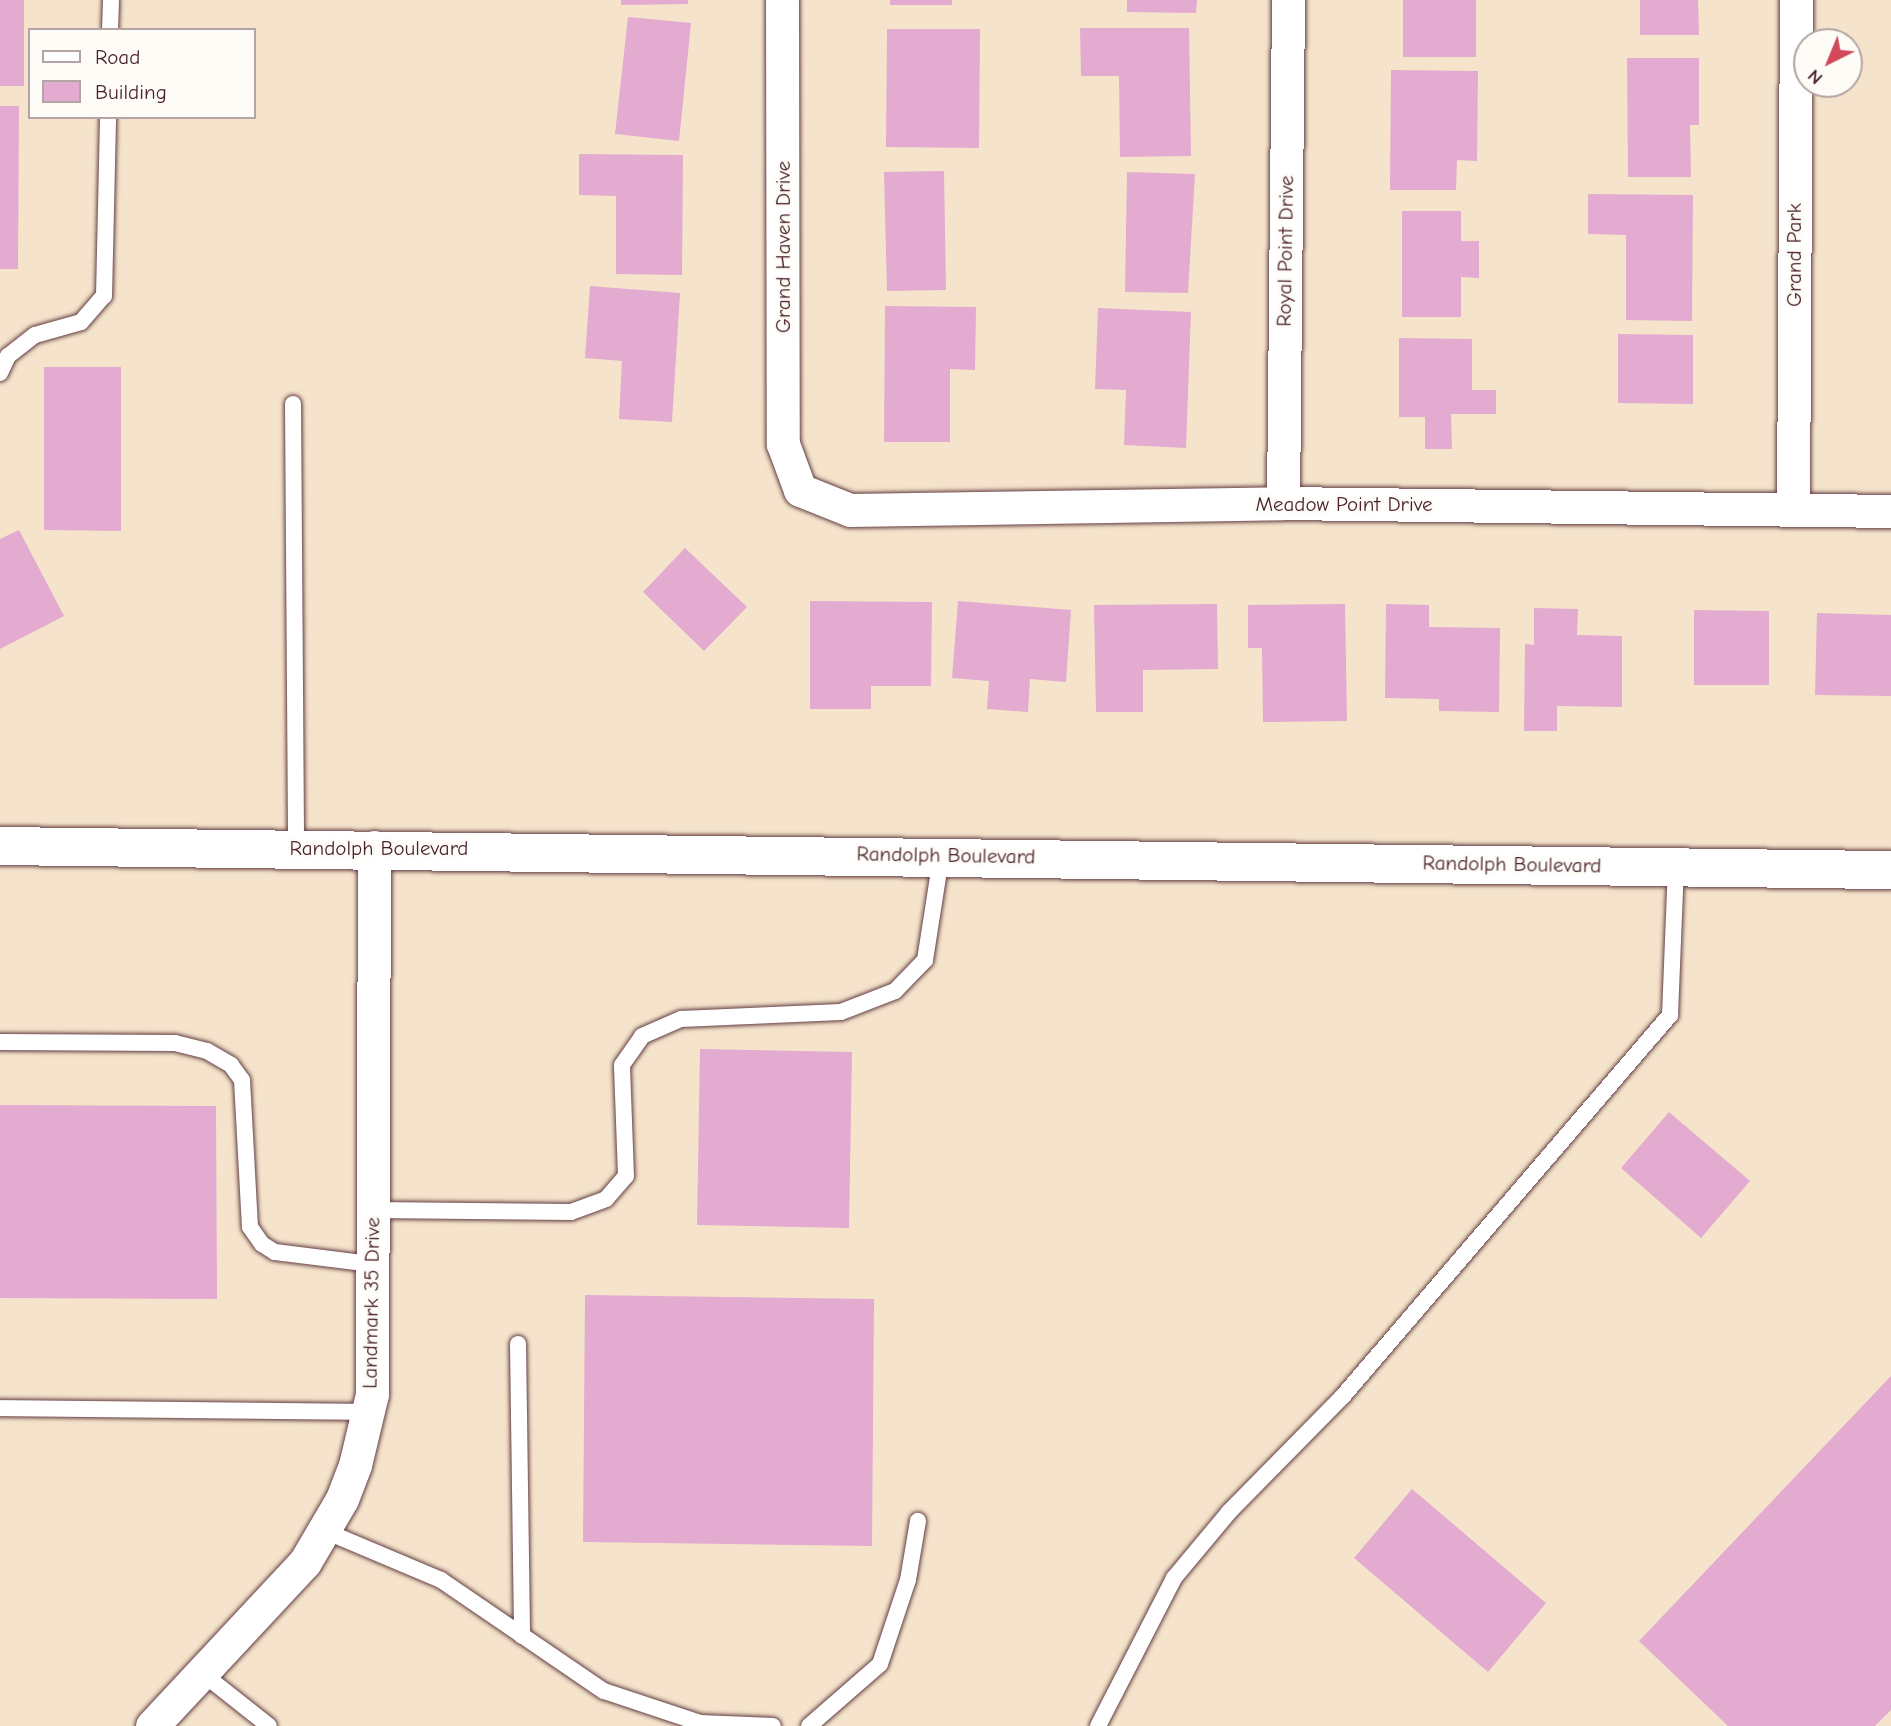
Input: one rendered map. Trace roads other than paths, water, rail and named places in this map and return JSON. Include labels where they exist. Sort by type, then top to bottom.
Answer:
[{"type":"main road","name":"Randolph Boulevard","points":[[0,846],[374,847],[1891,870]]},
{"type":"street","name":"Grand Haven Drive","points":[[782,0],[783,443],[800,490]]},
{"type":"street","name":"Royal Point Drive","points":[[1283,503],[1288,0]]},
{"type":"street","name":"Grand Park","points":[[1793,509],[1796,0]]},
{"type":"street","name":"Meadow Point Drive","points":[[800,490],[850,510],[1283,503],[1891,511]]},
{"type":"street","name":"Landmark 35 Drive","points":[[152,1726],[304,1562],[325,1531],[355,1465],[372,1394],[374,847]]},
{"type":"lane","points":[[110,28],[111,0]]},
{"type":"lane","points":[[0,373],[8,356],[35,335],[81,322],[104,296],[108,119]]},
{"type":"lane","points":[[293,404],[296,847]]},
{"type":"lane","points":[[372,1210],[570,1212],[606,1199],[626,1175],[622,1065],[642,1036],[681,1019],[841,1012],[895,991],[925,960],[942,855]]},
{"type":"lane","points":[[1098,1726],[1174,1578],[1230,1512],[1343,1396],[1670,1015],[1676,866]]},
{"type":"lane","points":[[0,1042],[175,1043],[207,1051],[231,1065],[242,1080],[250,1227],[262,1244],[275,1252],[372,1264]]},
{"type":"lane","points":[[518,1343],[522,1636]]},
{"type":"lane","points":[[0,1408],[367,1412]]},
{"type":"lane","points":[[809,1726],[880,1664],[908,1580],[918,1521]]},
{"type":"lane","points":[[325,1531],[441,1580],[604,1691],[700,1723],[773,1726]]},
{"type":"lane","points":[[202,1673],[269,1726]]}]
